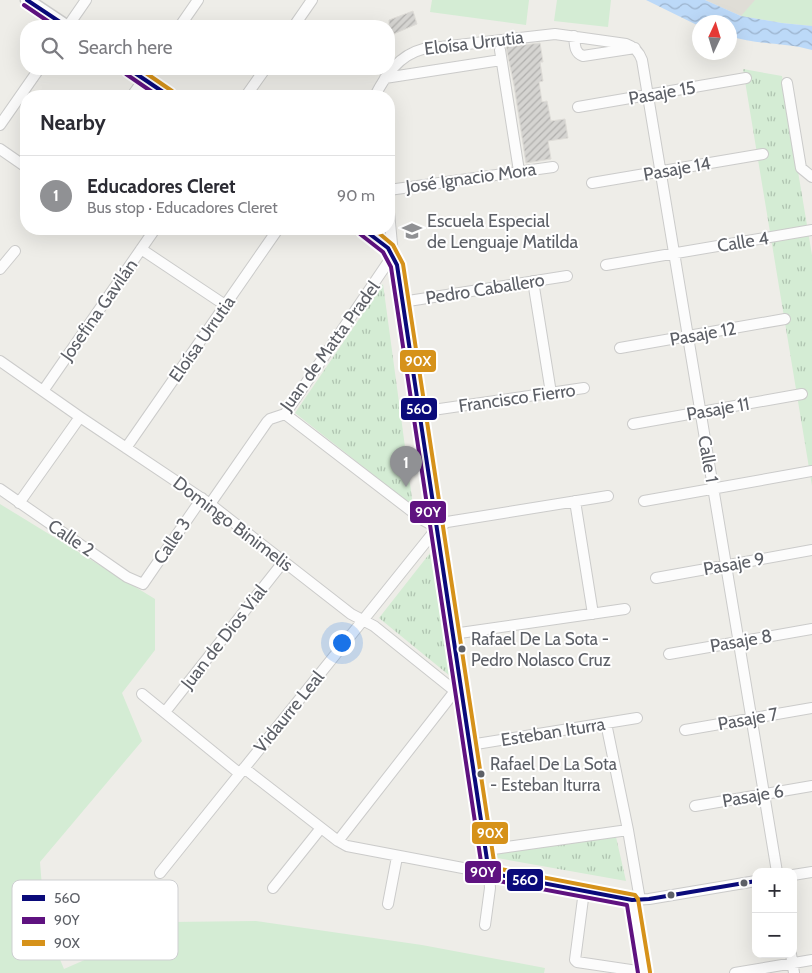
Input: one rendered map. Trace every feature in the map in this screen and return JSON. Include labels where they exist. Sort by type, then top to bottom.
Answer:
[{"type":"street","points":[[27,0],[58,20]]},
{"type":"street","points":[[71,20],[86,0]]},
{"type":"street","points":[[184,20],[198,0]]},
{"type":"street","points":[[298,20],[312,0]]},
{"type":"street","name":"Eloísa Urrutia","points":[[395,68],[405,56],[423,49],[555,34],[574,36]]},
{"type":"street","points":[[574,36],[626,44],[635,48],[583,56],[579,55],[575,49],[574,36]]},
{"type":"street","name":"Calle 1","points":[[635,48],[641,57],[648,95],[777,868]]},
{"type":"street","name":"Eloísa Urrutia","points":[[386,78],[501,55],[519,171]]},
{"type":"street","points":[[24,90],[35,75]]},
{"type":"street","points":[[136,90],[146,75]]},
{"type":"street","points":[[148,75],[163,90]]},
{"type":"street","points":[[250,90],[261,75]]},
{"type":"street","name":"Eloísa Urrutia","points":[[379,90],[389,75]]},
{"type":"street","name":"Pasaje 15","points":[[578,107],[746,78]]},
{"type":"street","points":[[787,83],[801,168],[812,177]]},
{"type":"street","points":[[0,125],[20,96]]},
{"type":"street","points":[[0,150],[20,164]]},
{"type":"street","name":"Pasaje 14","points":[[592,183],[763,154]]},
{"type":"street","name":"José Ignacio Mora","points":[[395,189],[553,166]]},
{"type":"street","name":"Calle 4","points":[[606,265],[812,230]]},
{"type":"street","name":"Josefina Gavilán","points":[[43,391],[151,235]]},
{"type":"street","name":"Eloísa Urrutia","points":[[126,448],[274,235]]},
{"type":"street","points":[[372,235],[386,245],[394,255]]},
{"type":"street","points":[[390,235],[397,265],[453,634],[458,691],[470,745],[486,850],[490,888],[485,925]]},
{"type":"street","points":[[141,249],[225,305]]},
{"type":"street","points":[[0,269],[15,251]]},
{"type":"street","name":"Juan de Matta Pradel","points":[[206,501],[266,422],[285,414],[394,255]]},
{"type":"street","name":"Pedro Caballero","points":[[402,302],[567,276]]},
{"type":"street","points":[[533,281],[551,393]]},
{"type":"street","name":"Pasaje 12","points":[[620,348],[785,319]]},
{"type":"street","name":"Domingo Binimelis","points":[[0,361],[206,501],[351,614],[374,626],[458,691]]},
{"type":"street","name":"Francisco Fierro","points":[[419,412],[584,388]]},
{"type":"street","name":"Pasaje 11","points":[[632,424],[802,394]]},
{"type":"street","points":[[285,414],[423,520],[437,528]]},
{"type":"street","points":[[19,503],[80,417]]},
{"type":"street","points":[[644,501],[812,471]]},
{"type":"street","name":"Calle 2","points":[[0,490],[127,577],[143,584]]},
{"type":"street","points":[[437,528],[447,522],[608,496]]},
{"type":"street","name":"Calle 3","points":[[143,584],[206,501]]},
{"type":"street","points":[[575,501],[593,614]]},
{"type":"street","name":"Vidaurre Leal","points":[[160,873],[437,528]]},
{"type":"street","name":"Pasaje 9","points":[[656,578],[812,550]]},
{"type":"street","name":"Juan de Dios Vial","points":[[165,712],[284,561]]},
{"type":"street","points":[[453,634],[625,609]]},
{"type":"street","name":"Pasaje 8","points":[[669,654],[812,629]]},
{"type":"street","points":[[338,841],[458,691]]},
{"type":"street","points":[[142,694],[242,771],[338,841],[357,849],[636,900],[752,882]]},
{"type":"street","name":"Pasaje 7","points":[[684,730],[812,708]]},
{"type":"street","name":"Esteban Iturra","points":[[470,745],[637,718]]},
{"type":"street","points":[[584,891],[575,960],[577,962],[644,972],[628,830],[606,723]]},
{"type":"street","name":"Pasaje 6","points":[[695,806],[812,786]]},
{"type":"street","points":[[273,888],[321,828]]},
{"type":"street","points":[[486,850],[628,830]]},
{"type":"street","points":[[388,904],[397,857]]},
{"type":"street","points":[[797,874],[812,872]]},
{"type":"street","points":[[735,973],[812,960]]},
{"type":"shaded area","points":[[705,0],[812,0],[812,26],[741,16]]},
{"type":"green space","points":[[432,0],[529,0],[526,25],[430,12]]},
{"type":"green space","points":[[557,0],[611,0],[608,27],[554,21]]},
{"type":"green space","points":[[755,0],[812,0],[812,26],[741,16]]},
{"type":"green space","points":[[743,69],[782,76],[812,255],[812,486]]},
{"type":"green space","points":[[383,284],[413,506],[295,413]]},
{"type":"green space","points":[[0,504],[155,599],[155,650],[122,693],[142,741],[40,862],[41,880],[12,880],[12,960],[60,960],[64,969],[84,960],[178,960],[178,922],[256,921],[422,945],[545,968],[544,973],[0,973]]},
{"type":"green space","points":[[430,553],[450,676],[379,618]]},
{"type":"green space","points":[[616,837],[626,881],[497,858],[494,853]]},
{"type":"water","points":[[646,0],[705,0],[741,16],[812,26],[812,50],[737,38],[737,15],[692,15],[692,23]]},
{"type":"building","points":[[413,11],[417,24],[395,33],[395,20],[389,20]]},
{"type":"building","points":[[540,43],[543,62],[540,62],[543,81],[539,82],[542,102],[547,101],[551,121],[565,119],[568,138],[548,141],[551,159],[526,163],[506,47]]},
{"type":"transit line","name":"56O","points":[[27,0],[57,20]]},
{"type":"transit line","name":"90Y","points":[[24,5],[46,20]]},
{"type":"transit line","name":"90Y","points":[[127,75],[149,90]]},
{"type":"transit line","name":"56O","points":[[138,75],[160,90]]},
{"type":"transit line","name":"90X","points":[[149,75],[171,90]]},
{"type":"transit line","name":"90Y","points":[[361,235],[383,252],[391,267],[483,875],[488,879],[627,905],[638,973]]},
{"type":"transit line","name":"56O","points":[[371,235],[388,248],[397,265],[489,873],[632,900],[649,899],[752,882]]},
{"type":"transit line","name":"90X","points":[[381,235],[393,245],[403,264],[495,868],[635,895],[638,899],[650,972]]},
{"type":"place","name":"Escuela Especial de Lenguaje Matilda","points":[[412,231]]},
{"type":"place","name":"Educadores Cleret","points":[[406,487]]},
{"type":"place","name":"Rafael De La Sota - Pedro Nolasco Cruz","points":[[462,649]]},
{"type":"place","name":"Rafael De La Sota - Esteban Iturra","points":[[481,774]]}]
